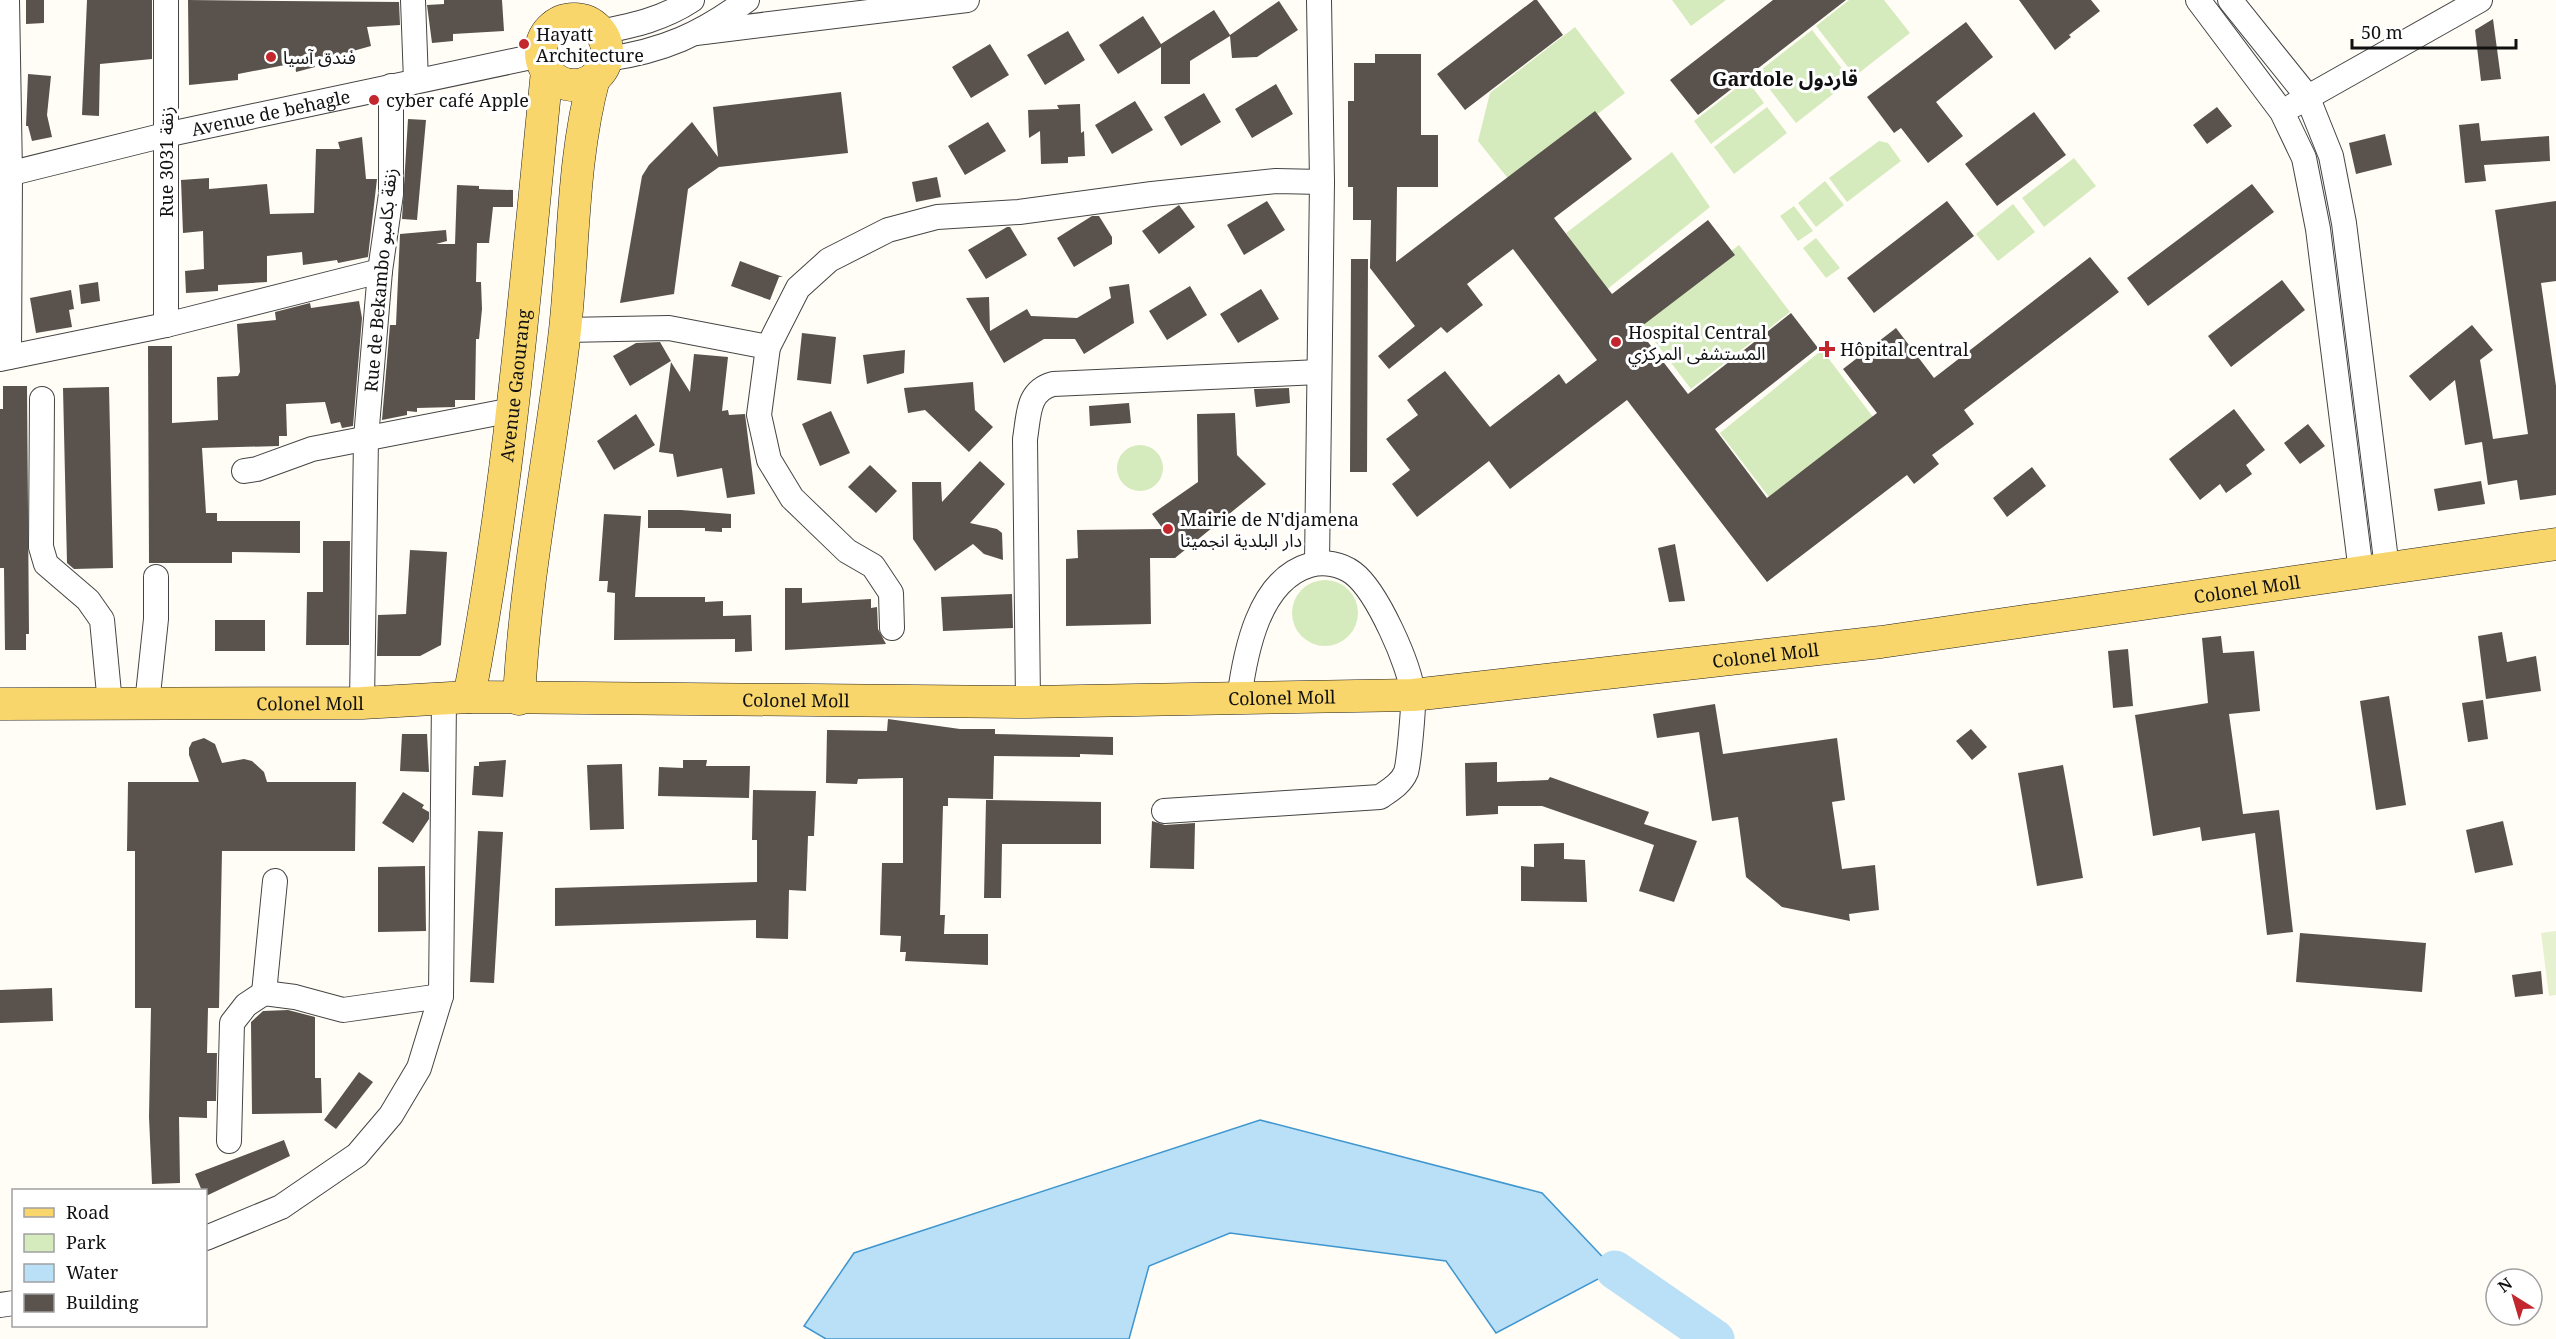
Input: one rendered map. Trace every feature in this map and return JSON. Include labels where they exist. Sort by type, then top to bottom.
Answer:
[{"type":"main road","points":[[519,699],[524,636],[565,330],[581,134],[599,39],[584,20],[563,10]]},
{"type":"main road","name":"Avenue Gaourang","points":[[457,698],[487,597],[513,410],[544,63],[544,38],[563,10]]},
{"type":"main road","points":[[544,63],[555,78],[574,85],[599,39]]},
{"type":"main road","name":"Colonel Moll","points":[[0,704],[362,703],[457,698],[1028,702],[1413,695],[1881,642],[2556,544]]},
{"type":"street","points":[[8,0],[4,358],[166,324],[380,271]]},
{"type":"street","name":"Rue 3031 زنقة","points":[[166,0],[166,324]]},
{"type":"street","points":[[413,0],[416,81]]},
{"type":"street","points":[[599,39],[671,14],[692,0]]},
{"type":"street","points":[[599,39],[667,46],[696,33],[747,0]]},
{"type":"street","points":[[696,33],[967,0]]},
{"type":"street","points":[[1317,563],[1320,518],[1319,372],[1322,182],[1319,0]]},
{"type":"street","points":[[2198,0],[2282,112],[2304,158],[2318,229],[2374,570]]},
{"type":"street","points":[[2230,0],[2307,96],[2331,156],[2344,223],[2374,570]]},
{"type":"street","points":[[2282,112],[2452,7],[2480,0]]},
{"type":"street","name":"Avenue de behagle","points":[[5,175],[165,135],[391,86],[544,63]]},
{"type":"street","name":"Rue de Bekambo زنقة بكامبو","points":[[362,703],[366,438],[380,271],[391,194],[391,86]]},
{"type":"street","points":[[892,628],[891,593],[873,566],[847,550],[792,498],[769,460],[759,415],[768,347],[798,288],[829,260],[888,230],[937,217],[1019,212],[1152,194],[1276,182],[1322,182]]},
{"type":"street","points":[[565,330],[669,328],[768,347]]},
{"type":"street","points":[[1028,702],[1025,439],[1032,398],[1041,387],[1053,384],[1319,372]]},
{"type":"street","points":[[42,399],[41,547],[46,564],[88,600],[102,620],[110,704]]},
{"type":"street","points":[[243,471],[257,469],[312,449],[513,410]]},
{"type":"street","points":[[1164,811],[1380,797],[1397,785],[1406,771],[1413,695],[1392,634],[1372,595],[1359,579],[1344,568],[1317,563],[1303,567],[1283,580],[1268,600],[1248,651],[1239,699]]},
{"type":"street","points":[[147,704],[156,619],[156,577]]},
{"type":"street","points":[[207,1238],[281,1207],[357,1155],[391,1115],[418,1068],[441,996],[457,698]]},
{"type":"street","points":[[264,993],[275,881]]},
{"type":"street","points":[[229,1141],[231,1023],[246,1005],[264,993],[295,997],[342,1010],[441,996]]},
{"type":"green space","points":[[1672,0],[1726,0],[1691,26]]},
{"type":"green space","points":[[1849,0],[1884,0],[1910,33],[1855,76],[1816,26]]},
{"type":"green space","points":[[1575,27],[1625,93],[1510,181],[1478,141],[1490,93]]},
{"type":"green space","points":[[1812,30],[1851,80],[1796,123],[1757,73]]},
{"type":"green space","points":[[1747,80],[1764,103],[1711,144],[1694,121]]},
{"type":"green space","points":[[1767,107],[1787,133],[1734,174],[1714,147]]},
{"type":"green space","points":[[1879,141],[1888,143],[1901,161],[1847,202],[1829,178]]},
{"type":"green space","points":[[1672,152],[1710,207],[1605,291],[1566,233]]},
{"type":"green space","points":[[2074,158],[2096,186],[2044,227],[2022,198]]},
{"type":"green space","points":[[1825,181],[1844,205],[1816,227],[1798,203]]},
{"type":"green space","points":[[2013,204],[2035,232],[1998,261],[1976,234]]},
{"type":"green space","points":[[1794,206],[1813,231],[1798,241],[1780,216]]},
{"type":"green space","points":[[1816,238],[1840,268],[1826,278],[1803,248]]},
{"type":"green space","points":[[1739,245],[1790,312],[1691,389],[1640,322]]},
{"type":"green space","points":[[1822,350],[1873,417],[1769,497],[1720,433]]},
{"type":"green space","points":[[1140,445],[1156,452],[1163,468],[1156,484],[1140,491],[1124,484],[1117,468],[1124,452]]},
{"type":"green space","points":[[1319,580],[1331,580],[1343,585],[1353,595],[1358,613],[1356,626],[1343,641],[1331,646],[1319,646],[1307,641],[1297,631],[1292,619],[1292,607],[1297,595],[1307,585]]},
{"type":"green space","points":[[2556,931],[2556,995],[2549,996],[2541,933]]},
{"type":"water","points":[[1260,1120],[1542,1193],[1615,1270],[1496,1333],[1446,1261],[1230,1233],[1149,1266],[1129,1339],[826,1339],[804,1326],[854,1253]]},
{"type":"building","points":[[26,0],[44,0],[44,23],[26,24]]},
{"type":"building","points":[[87,0],[152,0],[152,59],[100,64],[99,116],[82,115]]},
{"type":"building","points":[[188,0],[399,2],[400,25],[367,27],[371,46],[335,56],[313,57],[315,67],[296,72],[295,63],[238,74],[238,80],[189,85]]},
{"type":"building","points":[[444,0],[502,0],[504,31],[453,34],[453,41],[432,43],[427,5],[444,4]]},
{"type":"building","points":[[1537,0],[1563,35],[1465,110],[1437,74]]},
{"type":"building","points":[[1773,0],[1846,0],[1698,115],[1670,80]]},
{"type":"building","points":[[2019,0],[2091,0],[2100,11],[2069,35],[2071,37],[2055,50]]},
{"type":"building","points":[[1279,1],[1298,30],[1257,57],[1232,58],[1230,36],[1190,61],[1190,84],[1161,84],[1161,47],[1118,74],[1099,45],[1143,16],[1161,44],[1214,10],[1230,35]]},
{"type":"building","points":[[2493,19],[2501,79],[2481,81],[2475,30]]},
{"type":"building","points":[[1966,22],[1993,57],[1936,102],[1963,136],[1928,163],[1901,128],[1894,133],[1867,97]]},
{"type":"building","points":[[1068,31],[1085,60],[1045,85],[1027,55]]},
{"type":"building","points":[[990,44],[1009,75],[971,98],[952,67]]},
{"type":"building","points":[[1375,54],[1421,54],[1421,135],[1438,135],[1438,187],[1397,187],[1396,262],[1595,111],[1632,159],[1554,218],[1612,294],[1708,220],[1735,255],[1638,329],[1688,394],[1791,313],[1818,348],[1715,429],[1767,498],[1877,413],[1843,369],[1896,328],[1934,378],[2090,257],[2119,292],[1964,410],[1974,424],[1932,455],[1939,464],[1914,484],[1907,475],[1767,582],[1627,400],[1510,489],[1489,461],[1417,517],[1392,484],[1410,470],[1386,439],[1418,415],[1407,400],[1445,371],[1490,427],[1559,374],[1566,384],[1597,360],[1513,249],[1467,284],[1483,305],[1447,333],[1441,327],[1389,369],[1378,356],[1415,326],[1370,268],[1371,220],[1353,220],[1353,187],[1348,187],[1348,101],[1354,101],[1354,63],[1375,63]]},
{"type":"building","points":[[28,74],[51,76],[47,115],[52,137],[32,141],[28,126],[26,126]]},
{"type":"building","points":[[1276,84],[1293,114],[1252,138],[1235,109]]},
{"type":"building","points":[[841,92],[848,153],[719,167],[688,189],[674,294],[620,303],[642,176],[649,165],[692,122],[718,157],[713,107]]},
{"type":"building","points":[[1204,93],[1221,122],[1181,146],[1164,117]]},
{"type":"building","points":[[1135,101],[1153,130],[1112,154],[1095,125]]},
{"type":"building","points":[[1080,104],[1085,156],[1068,157],[1068,163],[1041,164],[1040,131],[1029,138],[1028,110],[1059,109],[1057,105]]},
{"type":"building","points":[[2217,107],[2232,126],[2207,144],[2193,125]]},
{"type":"building","points":[[2034,112],[2066,155],[1997,206],[1965,164]]},
{"type":"building","points":[[408,119],[426,120],[417,220],[402,219]]},
{"type":"building","points":[[988,122],[1006,151],[965,175],[948,146]]},
{"type":"building","points":[[2479,123],[2481,141],[2549,136],[2550,161],[2484,165],[2486,181],[2465,183],[2459,125]]},
{"type":"building","points":[[2385,134],[2392,165],[2356,174],[2349,143]]},
{"type":"building","points":[[362,137],[366,179],[377,179],[368,257],[338,263],[337,260],[303,265],[302,252],[267,256],[267,282],[218,285],[218,291],[186,293],[185,271],[204,269],[203,231],[183,233],[181,180],[209,178],[209,189],[267,184],[270,214],[314,213],[316,149],[340,149],[338,142]]},
{"type":"building","points":[[937,177],[941,197],[916,202],[912,182]]},
{"type":"building","points":[[2252,184],[2274,212],[2148,306],[2127,278]]},
{"type":"building","points":[[457,185],[479,186],[479,189],[513,190],[513,207],[493,207],[489,243],[477,243],[476,282],[481,282],[482,309],[479,339],[476,339],[475,400],[455,400],[455,407],[417,408],[417,412],[407,411],[407,415],[382,420],[390,325],[396,325],[400,234],[446,230],[447,241],[436,244],[455,244]]},
{"type":"building","points":[[1267,201],[1285,230],[1244,255],[1227,225]]},
{"type":"building","points":[[1947,201],[1974,236],[1874,313],[1847,278]]},
{"type":"building","points":[[2556,201],[2556,281],[2541,283],[2556,386],[2556,495],[2520,500],[2517,480],[2488,485],[2482,442],[2465,445],[2455,380],[2430,401],[2409,376],[2472,325],[2493,350],[2480,360],[2493,439],[2528,434],[2495,210]]},
{"type":"building","points":[[1179,205],[1195,227],[1159,254],[1142,231]]},
{"type":"building","points":[[1092,216],[1099,216],[1112,237],[1112,244],[1074,267],[1057,238]]},
{"type":"building","points":[[1010,227],[1027,255],[986,279],[968,250]]},
{"type":"building","points":[[1351,259],[1368,259],[1367,472],[1350,472]]},
{"type":"building","points":[[740,261],[783,277],[779,277],[770,300],[731,286]]},
{"type":"building","points":[[2282,280],[2305,310],[2231,367],[2208,336]]},
{"type":"building","points":[[98,282],[100,301],[81,304],[79,285]]},
{"type":"building","points":[[1129,284],[1134,323],[1084,354],[1075,339],[1044,339],[1004,363],[966,298],[989,297],[990,331],[1027,309],[1031,316],[1077,318],[1111,298],[1109,287]]},
{"type":"building","points":[[1190,286],[1207,315],[1167,340],[1149,311]]},
{"type":"building","points":[[1261,289],[1279,319],[1238,343],[1220,314]]},
{"type":"building","points":[[71,290],[74,309],[69,310],[72,327],[36,333],[30,298]]},
{"type":"building","points":[[359,301],[362,318],[353,426],[342,428],[340,422],[331,424],[325,402],[286,404],[287,436],[279,436],[279,446],[202,448],[206,513],[217,513],[217,521],[300,521],[300,553],[232,552],[232,563],[149,563],[148,346],[172,346],[172,423],[218,420],[217,377],[238,376],[240,372],[237,324],[276,320],[275,312],[310,303],[311,308]]},
{"type":"building","points":[[802,333],[836,337],[831,384],[797,380]]},
{"type":"building","points":[[660,342],[671,361],[630,386],[613,356],[636,343]]},
{"type":"building","points":[[905,350],[904,373],[867,384],[863,355]]},
{"type":"building","points":[[694,354],[728,357],[722,411],[728,410],[729,415],[745,414],[755,494],[727,498],[722,468],[677,477],[673,454],[659,452],[671,362],[690,392]]},
{"type":"building","points":[[973,382],[975,410],[993,427],[969,452],[925,410],[908,413],[904,388]]},
{"type":"building","points":[[3,386],[27,386],[29,634],[26,634],[26,650],[5,650],[4,568],[0,568],[0,409],[3,409]]},
{"type":"building","points":[[109,387],[113,568],[74,569],[67,563],[63,388]]},
{"type":"building","points":[[1289,388],[1290,403],[1256,407],[1254,389]]},
{"type":"building","points":[[1129,403],[1131,423],[1090,426],[1089,406]]},
{"type":"building","points":[[2234,409],[2265,450],[2246,465],[2252,474],[2226,493],[2220,484],[2200,500],[2169,459]]},
{"type":"building","points":[[831,411],[850,453],[820,466],[802,424]]},
{"type":"building","points":[[1235,413],[1237,455],[1266,484],[1175,558],[1150,558],[1151,624],[1066,626],[1066,559],[1078,558],[1077,530],[1163,529],[1152,514],[1198,482],[1197,414]]},
{"type":"building","points":[[636,414],[655,445],[614,470],[597,441]]},
{"type":"building","points":[[2308,424],[2325,446],[2300,464],[2284,443]]},
{"type":"building","points":[[980,461],[1005,484],[970,523],[997,529],[1002,533],[1003,560],[984,554],[973,544],[935,571],[913,539],[912,482],[941,482],[942,502]]},
{"type":"building","points":[[870,465],[897,491],[876,513],[848,487]]},
{"type":"building","points":[[2032,467],[2046,486],[2007,517],[1993,498]]},
{"type":"building","points":[[2481,481],[2485,504],[2438,511],[2434,489]]},
{"type":"building","points":[[648,510],[731,514],[731,528],[722,528],[722,532],[705,531],[705,528],[648,528]]},
{"type":"building","points":[[604,514],[641,516],[635,597],[705,597],[705,602],[723,601],[723,616],[751,615],[752,651],[735,652],[735,639],[614,640],[615,593],[607,592],[608,581],[599,581]]},
{"type":"building","points":[[323,541],[350,541],[349,645],[306,645],[307,592],[323,592]]},
{"type":"building","points":[[1675,544],[1685,601],[1669,602],[1658,548]]},
{"type":"building","points":[[410,550],[447,552],[441,645],[420,656],[377,656],[378,615],[406,614]]},
{"type":"building","points":[[785,588],[802,588],[802,603],[871,599],[871,608],[877,607],[878,629],[886,644],[785,650]]},
{"type":"building","points":[[1012,594],[1013,628],[943,631],[941,597]]},
{"type":"building","points":[[215,620],[265,620],[265,651],[215,651]]},
{"type":"building","points":[[2502,632],[2507,662],[2536,656],[2541,691],[2486,699],[2478,636]]},
{"type":"building","points":[[2221,636],[2223,653],[2254,651],[2260,711],[2229,714],[2243,814],[2279,810],[2293,932],[2267,935],[2255,833],[2202,841],[2200,827],[2153,836],[2135,715],[2208,703],[2202,638]]},
{"type":"building","points":[[2128,649],[2133,706],[2113,708],[2108,651]]},
{"type":"building","points":[[2389,696],[2406,805],[2376,810],[2360,701]]},
{"type":"building","points":[[2483,700],[2488,739],[2468,742],[2462,703]]},
{"type":"building","points":[[1715,704],[1723,754],[1837,738],[1845,800],[1832,802],[1842,869],[1875,865],[1879,910],[1849,914],[1850,921],[1782,907],[1746,877],[1738,817],[1712,821],[1699,732],[1657,738],[1653,714]]},
{"type":"building","points":[[888,719],[960,729],[995,729],[995,734],[1113,737],[1113,755],[994,756],[993,799],[948,798],[948,806],[943,806],[940,915],[945,915],[944,934],[988,934],[988,965],[905,961],[906,952],[900,952],[901,936],[880,935],[882,863],[903,863],[903,778],[858,779],[857,784],[826,783],[827,730],[887,731]]},
{"type":"building","points":[[1971,729],[1987,747],[1972,760],[1956,741]]},
{"type":"building","points":[[402,734],[427,734],[429,772],[400,771]]},
{"type":"building","points":[[204,738],[215,744],[222,763],[244,759],[252,761],[264,772],[267,782],[356,782],[355,851],[222,851],[219,1008],[208,1008],[207,1053],[217,1053],[216,1101],[207,1101],[207,1118],[179,1117],[180,1183],[152,1184],[149,1117],[151,1008],[135,1008],[135,851],[127,851],[128,782],[199,782],[189,755],[189,748],[192,742]]},
{"type":"building","points":[[506,760],[503,797],[472,795],[474,766],[479,766],[479,762]]},
{"type":"building","points":[[683,760],[707,760],[706,766],[750,766],[749,798],[658,796],[659,767],[683,768]]},
{"type":"building","points":[[1497,762],[1497,782],[1548,780],[1550,777],[1649,812],[1644,824],[1697,841],[1674,902],[1639,891],[1654,845],[1542,806],[1498,806],[1498,814],[1466,816],[1465,763]]},
{"type":"building","points":[[622,764],[624,829],[590,830],[587,765]]},
{"type":"building","points":[[2063,765],[2083,878],[2037,886],[2018,773]]},
{"type":"building","points":[[753,790],[816,791],[814,836],[808,836],[806,891],[789,890],[788,939],[756,938],[756,920],[555,926],[555,888],[757,882],[757,840],[752,840]]},
{"type":"building","points":[[403,792],[424,805],[422,808],[429,812],[429,819],[413,843],[382,823]]},
{"type":"building","points":[[986,800],[1101,802],[1101,844],[1002,844],[1001,898],[984,898]]},
{"type":"building","points":[[1152,821],[1165,825],[1195,823],[1194,869],[1150,868]]},
{"type":"building","points":[[2503,821],[2513,865],[2475,873],[2466,830]]},
{"type":"building","points":[[478,831],[503,832],[494,983],[470,982]]},
{"type":"building","points":[[1564,843],[1564,859],[1585,860],[1587,902],[1521,901],[1521,866],[1534,867],[1534,844]]},
{"type":"building","points":[[425,866],[426,931],[378,932],[378,867]]},
{"type":"building","points":[[2300,933],[2426,943],[2422,992],[2296,982]]},
{"type":"building","points":[[2541,971],[2543,994],[2515,997],[2512,975]]},
{"type":"building","points":[[52,988],[53,1021],[0,1023],[0,990]]},
{"type":"building","points":[[288,1010],[315,1017],[315,1078],[321,1078],[322,1113],[252,1114],[251,1022],[263,1011]]},
{"type":"building","points":[[359,1072],[373,1082],[336,1129],[324,1120]]},
{"type":"building","points":[[284,1140],[290,1156],[207,1196],[207,1189],[201,1189],[195,1174]]},
{"type":"waterway","points":[[1615,1270],[1715,1339]]},
{"type":"place","name":"Hayatt Architecture","points":[[524,44]]},
{"type":"place","name":"فندق آسيا","points":[[271,57]]},
{"type":"place","name":"cyber café Apple","points":[[374,100]]},
{"type":"place","name":"Hospital Central المستشفى المركزي","points":[[1616,342]]},
{"type":"place","name":"Hôpital central","points":[[1827,349]]},
{"type":"place","name":"Mairie de N'djamena دار البلدية انجمينا","points":[[1168,529]]},
{"type":"district","name":"Gardole قاردول","points":[[1785,78]]}]
